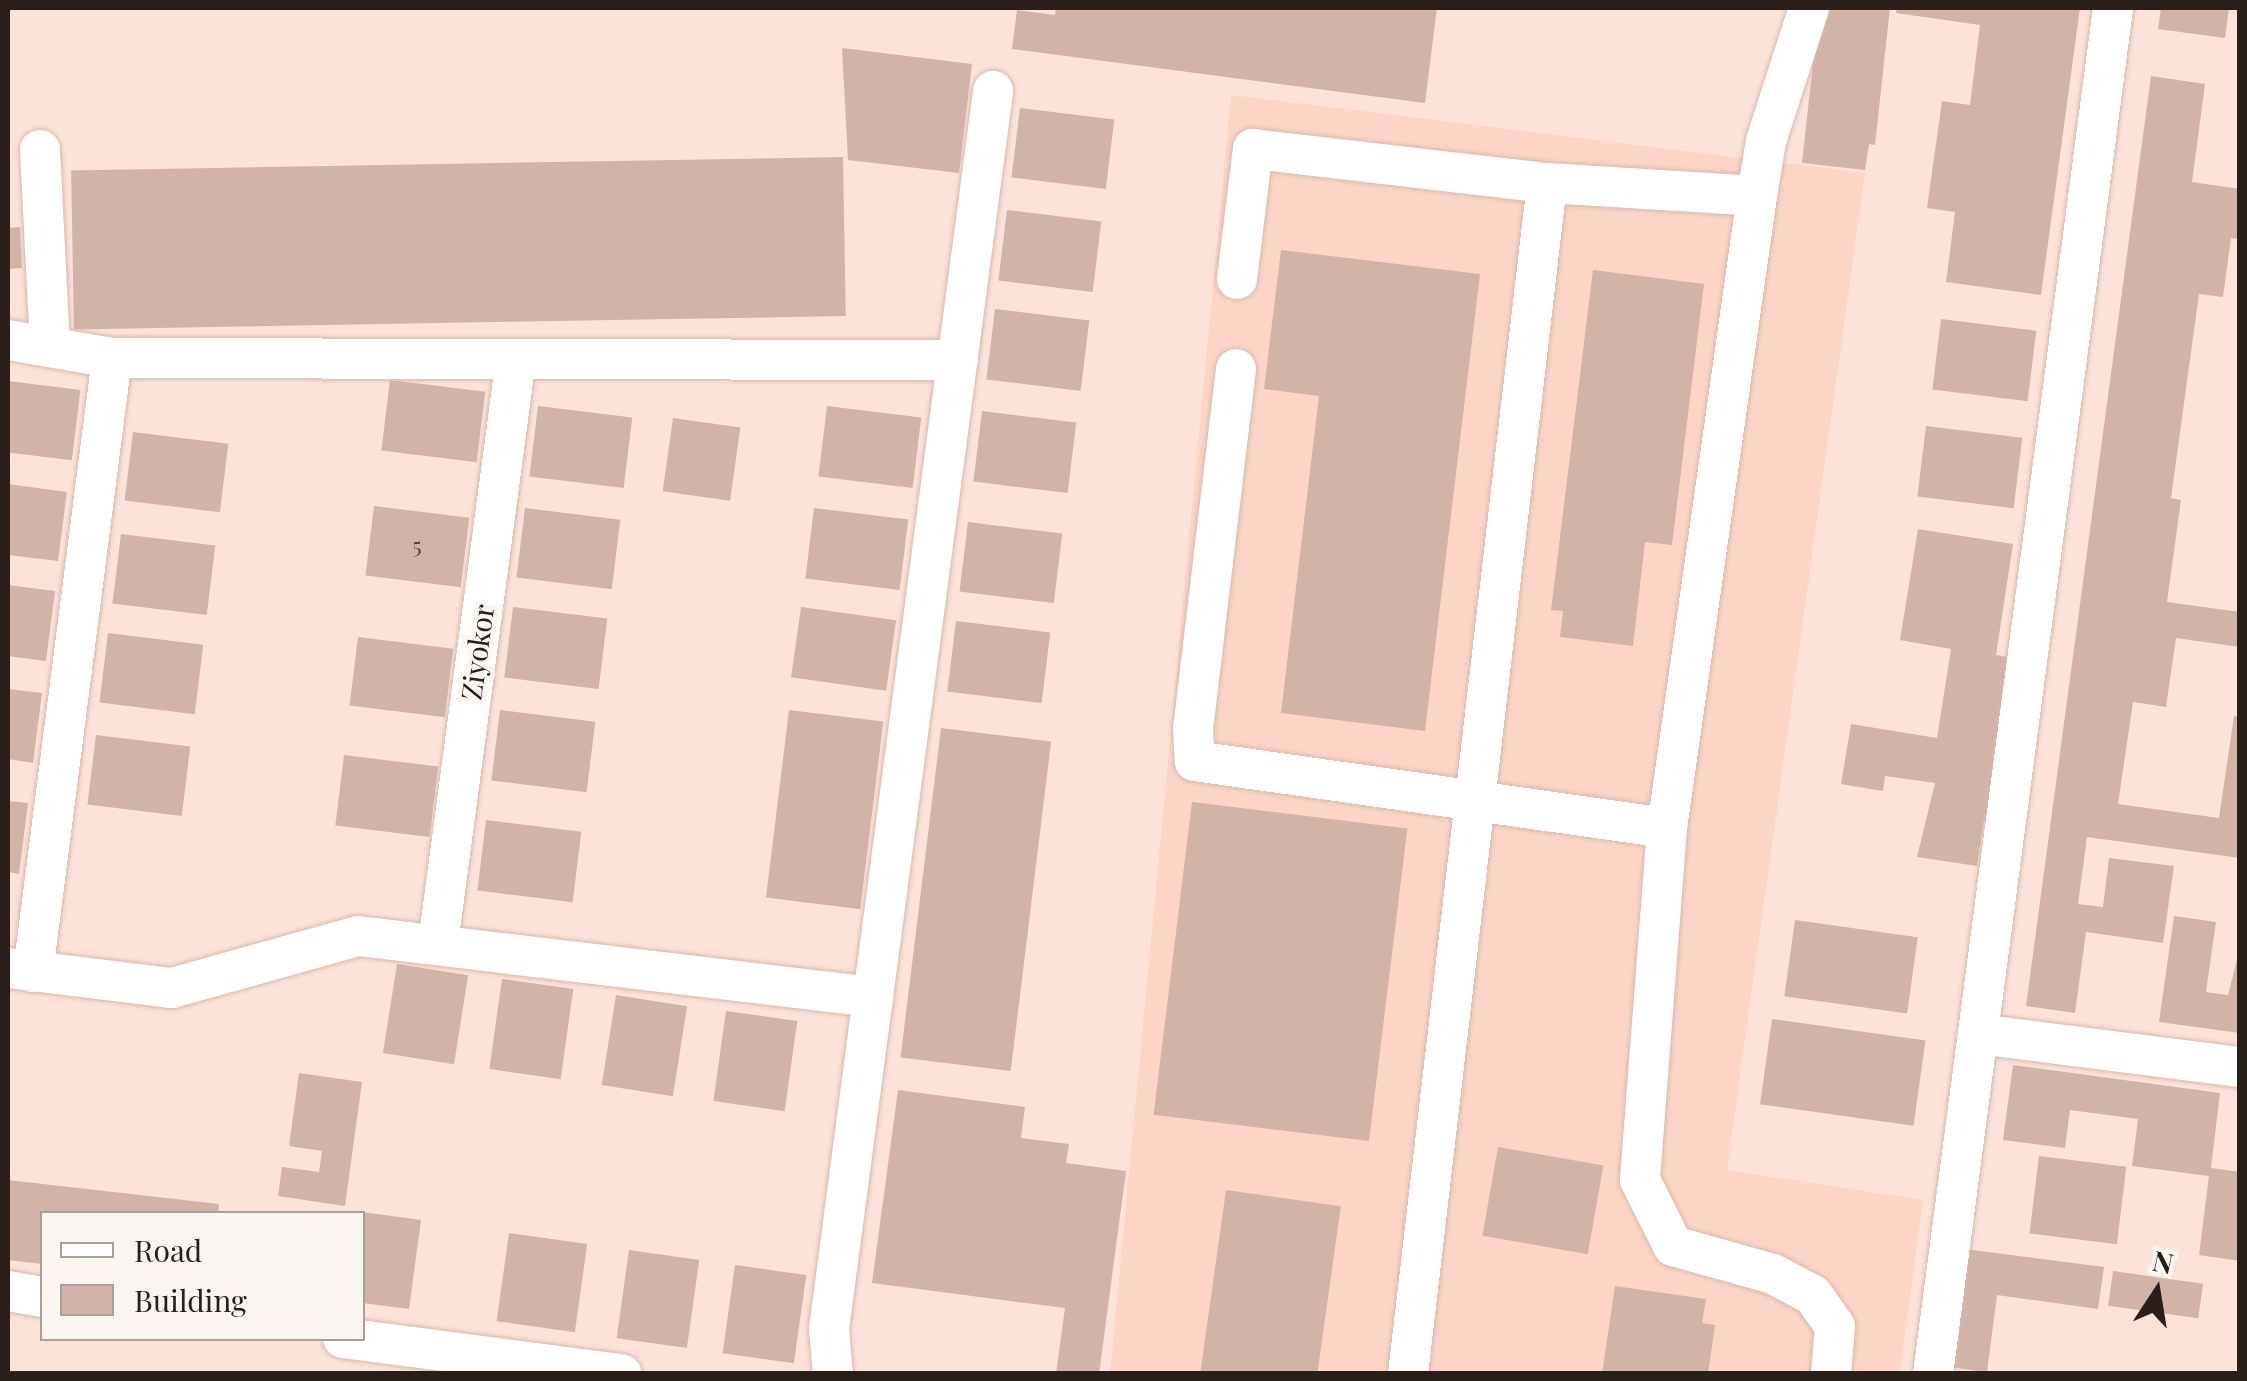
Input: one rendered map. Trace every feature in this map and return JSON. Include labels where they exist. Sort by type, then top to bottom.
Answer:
[{"type":"street","points":[[1810,8],[1766,141],[1757,196],[1667,828],[1640,1180],[1674,1246],[1773,1274],[1812,1296],[1835,1326],[1831,1374]]},
{"type":"street","points":[[1933,1374],[2114,8]]},
{"type":"street","points":[[833,1374],[830,1328],[993,91]]},
{"type":"street","points":[[1237,279],[1253,149],[1548,183],[1757,196]]},
{"type":"street","points":[[40,150],[50,347]]},
{"type":"street","points":[[1408,1374],[1548,183]]},
{"type":"street","points":[[8,340],[112,358],[958,360]]},
{"type":"street","points":[[112,358],[20,970],[172,988],[358,936],[873,997]]},
{"type":"street","name":"Ziyokor","points":[[438,944],[516,359]]},
{"type":"street","points":[[1236,369],[1193,727],[1195,761],[1475,797],[1667,828]]},
{"type":"street","points":[[1978,1034],[2240,1068]]},
{"type":"street","points":[[8,1292],[40,1297]]},
{"type":"street","points":[[365,1341],[622,1374]]},
{"type":"shaded area","points":[[1231,95],[1865,173],[1727,1170],[1923,1200],[1900,1373],[1110,1374]]},
{"type":"building","points":[[1056,8],[1437,8],[1425,103],[1012,49],[1017,10],[1055,15]]},
{"type":"building","points":[[1819,8],[1890,8],[1875,145],[1869,144],[1865,170],[1802,163]]},
{"type":"building","points":[[1897,8],[2080,8],[2041,295],[1946,282],[1955,212],[1927,208],[1942,101],[1970,105],[1980,25],[1896,13]]},
{"type":"building","points":[[2161,8],[2229,8],[2225,38],[2158,29]]},
{"type":"building","points":[[842,48],[972,64],[959,173],[848,160]]},
{"type":"building","points":[[2151,76],[2205,84],[2192,182],[2240,189],[2240,239],[2231,238],[2223,297],[2199,294],[2171,498],[2181,500],[2167,602],[2240,612],[2240,647],[2176,638],[2166,707],[2133,702],[2118,804],[2219,818],[2234,716],[2240,717],[2240,858],[2087,837],[2078,904],[2103,907],[2109,858],[2174,866],[2163,943],[2086,932],[2075,1013],[2026,1006]]},
{"type":"building","points":[[1020,108],[1114,120],[1106,189],[1011,177]]},
{"type":"building","points":[[843,157],[846,316],[74,329],[71,170]]},
{"type":"building","points":[[1007,210],[1101,222],[1093,292],[998,280]]},
{"type":"building","points":[[20,227],[22,268],[8,269],[8,228]]},
{"type":"building","points":[[1281,250],[1480,274],[1425,731],[1281,713],[1319,396],[1264,389]]},
{"type":"building","points":[[1593,270],[1704,284],[1672,545],[1645,542],[1633,646],[1560,637],[1563,611],[1551,610]]},
{"type":"building","points":[[995,309],[1089,321],[1081,391],[986,379]]},
{"type":"building","points":[[1941,319],[2036,331],[2028,401],[1932,389]]},
{"type":"building","points":[[390,380],[485,392],[477,462],[381,450]]},
{"type":"building","points":[[8,381],[80,390],[72,460],[8,453]]},
{"type":"building","points":[[538,406],[632,418],[624,488],[529,476]]},
{"type":"building","points":[[827,406],[921,418],[913,488],[818,476]]},
{"type":"building","points":[[982,411],[1076,423],[1068,493],[973,481]]},
{"type":"building","points":[[673,418],[740,427],[730,501],[663,491]]},
{"type":"building","points":[[1926,426],[2022,438],[2014,508],[1917,496]]},
{"type":"building","points":[[133,432],[228,444],[220,512],[125,500]]},
{"type":"building","points":[[8,484],[67,492],[58,561],[8,555]]},
{"type":"building","points":[[374,506],[469,518],[461,587],[365,575]]},
{"type":"building","points":[[525,508],[620,520],[612,589],[516,577]]},
{"type":"building","points":[[814,508],[908,520],[900,590],[805,578]]},
{"type":"building","points":[[968,522],[1062,534],[1054,603],[959,591]]},
{"type":"building","points":[[1918,529],[2013,544],[1996,655],[2016,658],[1991,821],[1984,820],[1977,866],[1917,857],[1935,783],[1885,776],[1883,791],[1841,784],[1851,724],[1937,738],[1951,649],[1900,640]]},
{"type":"building","points":[[121,534],[215,546],[207,615],[112,603]]},
{"type":"building","points":[[8,585],[55,591],[46,661],[8,656]]},
{"type":"building","points":[[513,607],[607,619],[599,689],[504,677]]},
{"type":"building","points":[[801,607],[896,620],[886,691],[791,677]]},
{"type":"building","points":[[956,621],[1050,633],[1042,703],[947,691]]},
{"type":"building","points":[[108,633],[203,645],[195,714],[99,702]]},
{"type":"building","points":[[358,637],[453,649],[445,717],[350,705]]},
{"type":"building","points":[[8,689],[42,693],[33,763],[8,759]]},
{"type":"building","points":[[500,710],[595,722],[587,792],[491,780]]},
{"type":"building","points":[[789,710],[883,722],[860,909],[766,898]]},
{"type":"building","points":[[941,728],[1051,742],[1011,1071],[901,1058]]},
{"type":"building","points":[[96,735],[190,747],[182,816],[87,804]]},
{"type":"building","points":[[344,755],[438,767],[430,837],[335,825]]},
{"type":"building","points":[[8,801],[28,803],[19,874],[8,872]]},
{"type":"building","points":[[1192,802],[1407,828],[1369,1141],[1154,1115]]},
{"type":"building","points":[[486,820],[581,832],[573,902],[477,890]]},
{"type":"building","points":[[2174,916],[2216,922],[2206,992],[2228,995],[2240,948],[2240,1033],[2159,1022]]},
{"type":"building","points":[[1795,920],[1918,937],[1907,1014],[1784,996]]},
{"type":"building","points":[[397,964],[468,975],[454,1064],[383,1053]]},
{"type":"building","points":[[502,979],[573,989],[561,1079],[489,1069]]},
{"type":"building","points":[[616,995],[687,1006],[673,1096],[602,1085]]},
{"type":"building","points":[[726,1011],[797,1021],[785,1111],[713,1101]]},
{"type":"building","points":[[1772,1019],[1925,1041],[1914,1126],[1760,1104]]},
{"type":"building","points":[[2013,1065],[2220,1093],[2211,1168],[2240,1172],[2240,1261],[2199,1255],[2209,1176],[2132,1166],[2138,1119],[2070,1110],[2065,1148],[2003,1140]]},
{"type":"building","points":[[299,1073],[362,1082],[345,1206],[278,1196],[282,1167],[319,1172],[322,1151],[289,1146]]},
{"type":"building","points":[[898,1090],[1025,1107],[1021,1138],[1069,1144],[1066,1163],[1126,1171],[1099,1374],[1056,1374],[1065,1308],[872,1283]]},
{"type":"building","points":[[1498,1147],[1603,1166],[1588,1254],[1482,1236]]},
{"type":"building","points":[[2039,1156],[2126,1167],[2117,1244],[2029,1233]]},
{"type":"building","points":[[8,1180],[219,1204],[218,1211],[40,1211],[40,1264],[8,1260]]},
{"type":"building","points":[[1226,1190],[1341,1206],[1317,1374],[1200,1374]]},
{"type":"building","points":[[365,1212],[421,1220],[409,1309],[365,1303]]},
{"type":"building","points":[[509,1233],[587,1244],[575,1332],[497,1321]]},
{"type":"building","points":[[1964,1249],[2104,1267],[2098,1309],[1997,1295],[1987,1372],[1948,1367]]},
{"type":"building","points":[[629,1250],[699,1260],[687,1348],[617,1338]]},
{"type":"building","points":[[735,1265],[806,1275],[794,1363],[723,1353]]},
{"type":"building","points":[[2113,1271],[2203,1284],[2198,1318],[2108,1306]]},
{"type":"building","points":[[1615,1286],[1706,1299],[1702,1323],[1715,1325],[1708,1374],[1602,1374]]}]
